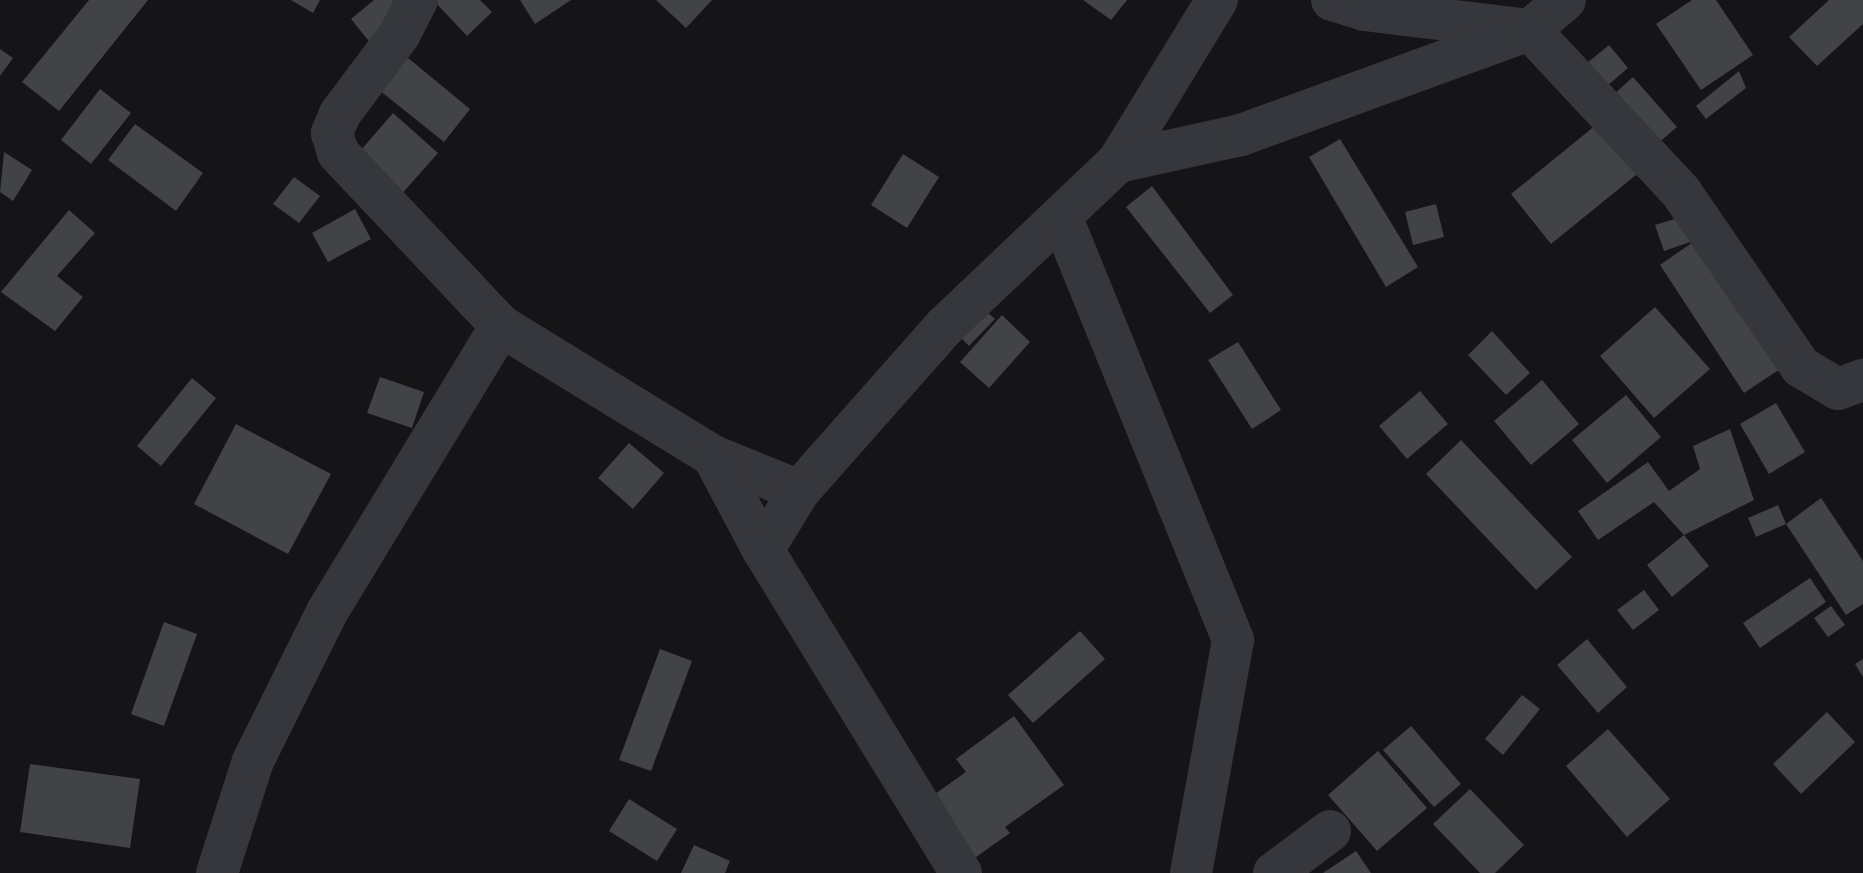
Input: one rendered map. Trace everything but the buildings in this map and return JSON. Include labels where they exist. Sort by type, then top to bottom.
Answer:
[{"type":"street","points":[[417,0],[399,35],[340,114],[332,133],[338,153],[501,326],[713,456],[799,491]]},
{"type":"street","points":[[763,550],[799,491],[944,327],[1118,162],[1217,0]]},
{"type":"street","points":[[1332,0],[1364,10],[1530,30],[1681,192],[1801,367],[1838,389],[1863,380]]},
{"type":"street","points":[[1118,162],[1241,135],[1530,30],[1565,0]]},
{"type":"street","points":[[1061,216],[1233,640],[1191,873]]},
{"type":"street","points":[[217,873],[253,761],[327,612],[501,326]]},
{"type":"street","points":[[713,456],[763,550],[961,873]]},
{"type":"street","points":[[1274,873],[1330,831]]}]
